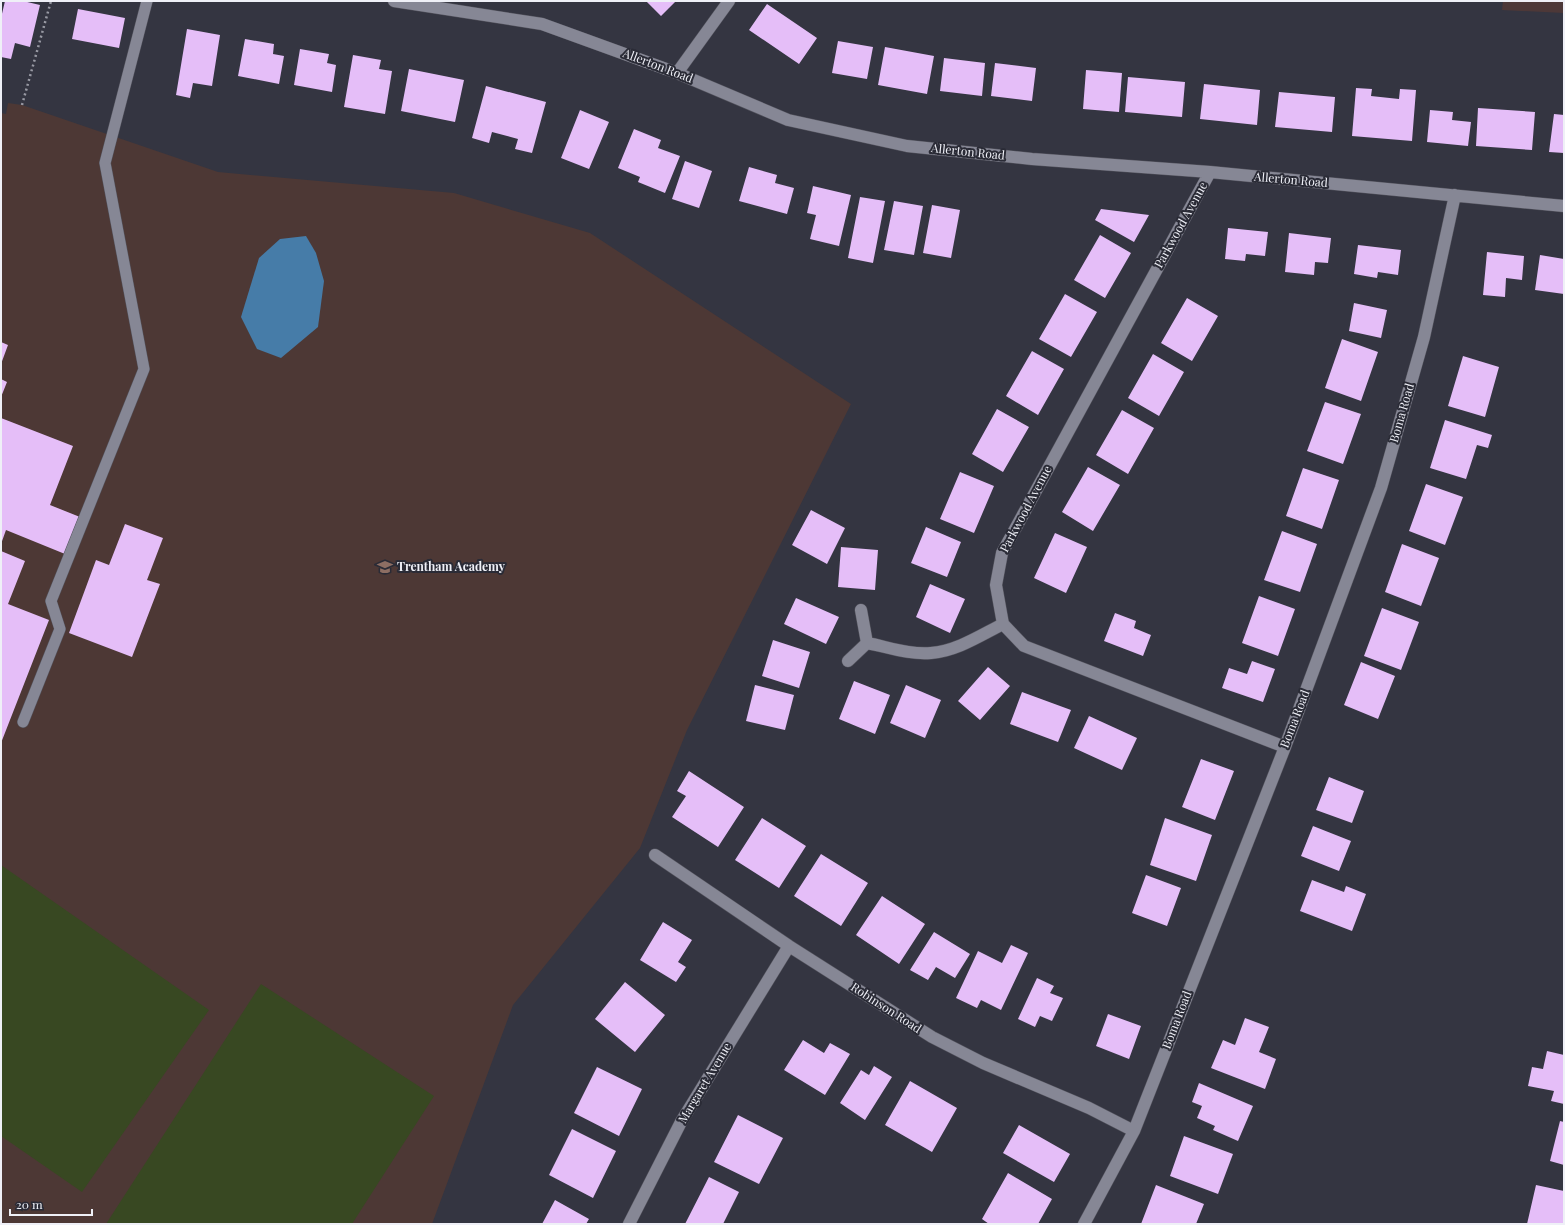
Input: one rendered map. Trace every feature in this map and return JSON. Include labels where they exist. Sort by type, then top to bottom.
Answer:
[{"type":"street","name":"Allerton Road","points":[[394,1],[542,24],[677,72],[788,120],[907,146],[1032,159],[1210,172],[1564,206]]},
{"type":"street","points":[[677,72],[729,1]]},
{"type":"street","name":"Parkwood Avenue","points":[[1003,624],[996,585],[1002,553],[1210,172]]},
{"type":"street","name":"Boma Road","points":[[1084,1224],[1134,1131],[1284,747],[1381,488],[1424,337],[1455,196]]},
{"type":"street","points":[[861,610],[867,643]]},
{"type":"street","points":[[867,643],[911,652],[932,653],[957,647],[1003,624],[1024,646],[1284,747]]},
{"type":"street","points":[[848,661],[867,643]]},
{"type":"street","name":"Robinson Road","points":[[655,855],[789,946],[932,1037],[983,1063],[1089,1108],[1134,1131]]},
{"type":"street","name":"Margaret Avenue","points":[[629,1224],[681,1122],[789,946]]},
{"type":"lane","points":[[23,722],[60,629],[51,601],[144,369],[105,163],[147,1]]},
{"type":"path","points":[[22,105],[51,1]]},
{"type":"shaded area","points":[[1503,1],[1564,1],[1564,13],[1502,10]]},
{"type":"shaded area","name":"Trentham Academy","points":[[8,103],[22,105],[218,172],[454,193],[590,233],[851,404],[687,730],[640,848],[513,1005],[432,1224],[1,1224],[1,113],[6,114]]},
{"type":"green space","points":[[1,865],[209,1010],[82,1192],[1,1136]]},
{"type":"green space","points":[[261,984],[434,1096],[352,1224],[106,1224]]},
{"type":"water","points":[[306,236],[316,253],[324,281],[318,327],[281,358],[257,349],[241,317],[259,258],[280,239]]},
{"type":"building","points":[[5,1],[23,1],[40,5],[30,47],[15,43],[11,59],[1,57],[1,18]]},
{"type":"building","points":[[646,1],[676,1],[661,16]]},
{"type":"building","points":[[767,4],[817,38],[799,64],[749,30]]},
{"type":"building","points":[[78,9],[125,18],[119,48],[72,39]]},
{"type":"building","points":[[187,29],[220,35],[212,86],[193,83],[190,98],[176,95]]},
{"type":"building","points":[[245,39],[274,44],[273,54],[284,56],[279,84],[238,76]]},
{"type":"building","points":[[838,41],[873,47],[867,79],[832,73]]},
{"type":"building","points":[[885,47],[934,56],[927,94],[878,85]]},
{"type":"building","points":[[300,49],[329,54],[327,63],[336,65],[332,92],[294,85]]},
{"type":"building","points":[[353,55],[381,60],[379,69],[392,71],[385,114],[344,107]]},
{"type":"building","points":[[944,58],[985,63],[982,96],[940,91]]},
{"type":"building","points":[[995,63],[1036,68],[1032,101],[991,96]]},
{"type":"building","points":[[409,69],[464,80],[455,122],[401,111]]},
{"type":"building","points":[[1086,70],[1122,73],[1119,112],[1083,109]]},
{"type":"building","points":[[1128,77],[1185,82],[1182,117],[1125,112]]},
{"type":"building","points":[[1204,84],[1260,90],[1257,125],[1200,119]]},
{"type":"building","points":[[486,86],[546,102],[532,153],[515,149],[518,139],[492,132],[489,143],[472,138]]},
{"type":"building","points":[[1356,88],[1372,89],[1371,96],[1399,99],[1400,89],[1416,90],[1412,141],[1352,136]]},
{"type":"building","points":[[1279,92],[1335,97],[1332,132],[1275,127]]},
{"type":"building","points":[[1478,108],[1535,112],[1532,150],[1476,146]]},
{"type":"building","points":[[580,110],[609,122],[589,169],[561,158]]},
{"type":"building","points":[[1430,110],[1453,112],[1452,120],[1471,122],[1468,146],[1427,142]]},
{"type":"building","points":[[1554,114],[1564,115],[1564,153],[1549,152]]},
{"type":"building","points":[[634,129],[661,140],[658,148],[680,156],[665,193],[638,182],[640,177],[618,168]]},
{"type":"building","points":[[685,161],[712,171],[699,208],[672,199]]},
{"type":"building","points":[[749,167],[777,175],[775,183],[794,188],[787,214],[739,201]]},
{"type":"building","points":[[813,186],[851,195],[839,246],[810,239],[816,215],[807,213]]},
{"type":"building","points":[[860,197],[885,201],[873,263],[848,258]]},
{"type":"building","points":[[894,201],[923,206],[914,255],[884,250]]},
{"type":"building","points":[[932,205],[960,210],[951,258],[923,253]]},
{"type":"building","points":[[1101,209],[1149,215],[1134,242],[1095,220]]},
{"type":"building","points":[[1228,228],[1268,232],[1265,256],[1246,254],[1245,261],[1225,259]]},
{"type":"building","points":[[1289,233],[1331,238],[1328,263],[1315,262],[1314,275],[1285,272]]},
{"type":"building","points":[[1100,235],[1131,253],[1105,298],[1074,280]]},
{"type":"building","points":[[1358,245],[1401,250],[1398,275],[1378,272],[1377,278],[1354,274]]},
{"type":"building","points":[[1487,252],[1524,256],[1522,280],[1506,278],[1505,297],[1483,295]]},
{"type":"building","points":[[1540,255],[1564,259],[1564,294],[1535,290]]},
{"type":"building","points":[[1065,294],[1097,312],[1071,357],[1039,339]]},
{"type":"building","points":[[1187,298],[1218,316],[1192,361],[1161,343]]},
{"type":"building","points":[[1354,303],[1387,310],[1381,338],[1349,331]]},
{"type":"building","points":[[1342,339],[1378,352],[1361,401],[1325,388]]},
{"type":"building","points":[[1,342],[8,345],[1,364]]},
{"type":"building","points":[[1032,351],[1064,369],[1038,415],[1006,396]]},
{"type":"building","points":[[1153,354],[1184,372],[1159,416],[1128,398]]},
{"type":"building","points":[[1463,356],[1499,367],[1485,417],[1448,406]]},
{"type":"building","points":[[1,379],[7,382],[1,397]]},
{"type":"building","points":[[1325,402],[1361,414],[1343,464],[1307,451]]},
{"type":"building","points":[[997,409],[1029,427],[1003,472],[972,454]]},
{"type":"building","points":[[1122,410],[1154,428],[1128,474],[1096,455]]},
{"type":"building","points":[[1,418],[73,446],[50,505],[80,517],[65,554],[6,530],[1,544]]},
{"type":"building","points":[[1445,420],[1492,435],[1488,448],[1477,445],[1466,479],[1430,468]]},
{"type":"building","points":[[1088,467],[1120,485],[1093,531],[1062,512]]},
{"type":"building","points":[[1303,468],[1339,480],[1322,529],[1286,516]]},
{"type":"building","points":[[960,472],[994,486],[974,533],[940,519]]},
{"type":"building","points":[[1426,484],[1463,497],[1445,545],[1409,531]]},
{"type":"building","points":[[811,510],[845,528],[827,564],[792,545]]},
{"type":"building","points":[[125,524],[163,538],[147,580],[160,584],[132,657],[69,633],[96,560],[109,565]]},
{"type":"building","points":[[926,527],[961,542],[947,577],[911,563]]},
{"type":"building","points":[[1282,531],[1317,544],[1300,592],[1264,580]]},
{"type":"building","points":[[1055,533],[1087,547],[1066,593],[1034,578]]},
{"type":"building","points":[[1402,544],[1439,558],[1421,606],[1385,592]]},
{"type":"building","points":[[841,547],[878,550],[875,590],[838,587]]},
{"type":"building","points":[[1,551],[25,561],[8,604],[49,620],[1,743]]},
{"type":"building","points":[[930,584],[965,599],[950,633],[916,617]]},
{"type":"building","points":[[1259,596],[1295,609],[1278,656],[1242,643]]},
{"type":"building","points":[[796,598],[839,617],[826,644],[784,624]]},
{"type":"building","points":[[1382,608],[1419,622],[1401,670],[1364,656]]},
{"type":"building","points":[[1115,613],[1136,621],[1134,628],[1151,635],[1143,656],[1104,641]]},
{"type":"building","points":[[773,640],[810,652],[799,688],[762,676]]},
{"type":"building","points":[[1252,661],[1275,669],[1263,702],[1222,688],[1229,668],[1247,674]]},
{"type":"building","points":[[1361,662],[1395,676],[1378,719],[1344,705]]},
{"type":"building","points":[[988,667],[1010,686],[980,720],[958,701]]},
{"type":"building","points":[[854,681],[890,695],[875,734],[839,719]]},
{"type":"building","points":[[755,685],[794,695],[785,730],[746,721]]},
{"type":"building","points":[[906,685],[941,700],[925,738],[890,723]]},
{"type":"building","points":[[1022,692],[1071,710],[1058,742],[1010,724]]},
{"type":"building","points":[[1089,716],[1137,738],[1122,770],[1074,748]]},
{"type":"building","points":[[1201,759],[1234,771],[1215,820],[1182,807]]},
{"type":"building","points":[[689,771],[744,807],[718,847],[672,817],[686,796],[677,791]]},
{"type":"building","points":[[1329,777],[1364,791],[1352,823],[1316,810]]},
{"type":"building","points":[[762,818],[806,846],[779,888],[735,860]]},
{"type":"building","points":[[1165,818],[1212,835],[1196,881],[1150,865]]},
{"type":"building","points":[[1313,826],[1351,841],[1339,871],[1301,856]]},
{"type":"building","points":[[821,854],[868,883],[841,926],[794,896]]},
{"type":"building","points":[[1146,875],[1181,888],[1167,926],[1132,913]]},
{"type":"building","points":[[1312,880],[1344,892],[1346,886],[1366,894],[1352,931],[1300,911]]},
{"type":"building","points":[[882,896],[925,924],[899,964],[856,935]]},
{"type":"building","points":[[663,922],[692,940],[678,962],[686,967],[676,982],[640,960]]},
{"type":"building","points":[[934,932],[970,954],[955,978],[936,967],[928,980],[910,970]]},
{"type":"building","points":[[1011,945],[1028,953],[1001,1010],[981,1000],[977,1008],[956,998],[978,951],[1002,963]]},
{"type":"building","points":[[1037,978],[1054,986],[1050,993],[1063,998],[1052,1021],[1040,1016],[1035,1027],[1018,1019]]},
{"type":"building","points":[[625,982],[665,1015],[635,1052],[595,1019]]},
{"type":"building","points":[[1108,1014],[1141,1026],[1129,1059],[1096,1046]]},
{"type":"building","points":[[1245,1018],[1269,1027],[1259,1052],[1276,1059],[1265,1089],[1211,1068],[1223,1040],[1235,1045]]},
{"type":"building","points":[[803,1040],[824,1053],[830,1043],[850,1054],[825,1095],[784,1070]]},
{"type":"building","points":[[1547,1051],[1564,1055],[1564,1104],[1551,1101],[1554,1091],[1528,1086],[1532,1067],[1543,1069]]},
{"type":"building","points":[[874,1066],[892,1077],[865,1120],[840,1103],[861,1070],[869,1075]]},
{"type":"building","points":[[597,1067],[642,1089],[619,1136],[574,1113]]},
{"type":"building","points":[[910,1081],[957,1108],[932,1152],[885,1125]]},
{"type":"building","points":[[1199,1083],[1253,1106],[1238,1141],[1213,1130],[1215,1126],[1197,1118],[1202,1106],[1192,1102]]},
{"type":"building","points":[[738,1115],[783,1138],[759,1184],[714,1162]]},
{"type":"building","points":[[1560,1121],[1564,1122],[1564,1165],[1550,1161]]},
{"type":"building","points":[[1019,1125],[1070,1154],[1054,1182],[1003,1153]]},
{"type":"building","points":[[572,1129],[616,1151],[593,1198],[549,1175]]},
{"type":"building","points":[[1184,1136],[1233,1154],[1218,1194],[1170,1176]]},
{"type":"building","points":[[1008,1173],[1052,1199],[1038,1224],[989,1224],[982,1219]]},
{"type":"building","points":[[709,1177],[739,1192],[723,1224],[685,1224]]},
{"type":"building","points":[[1156,1185],[1204,1204],[1196,1224],[1141,1224]]},
{"type":"building","points":[[1536,1185],[1564,1191],[1564,1224],[1527,1224]]},
{"type":"building","points":[[555,1200],[589,1219],[586,1224],[542,1224]]},
{"type":"place","name":"Trentham Academy","points":[[385,567]]}]
